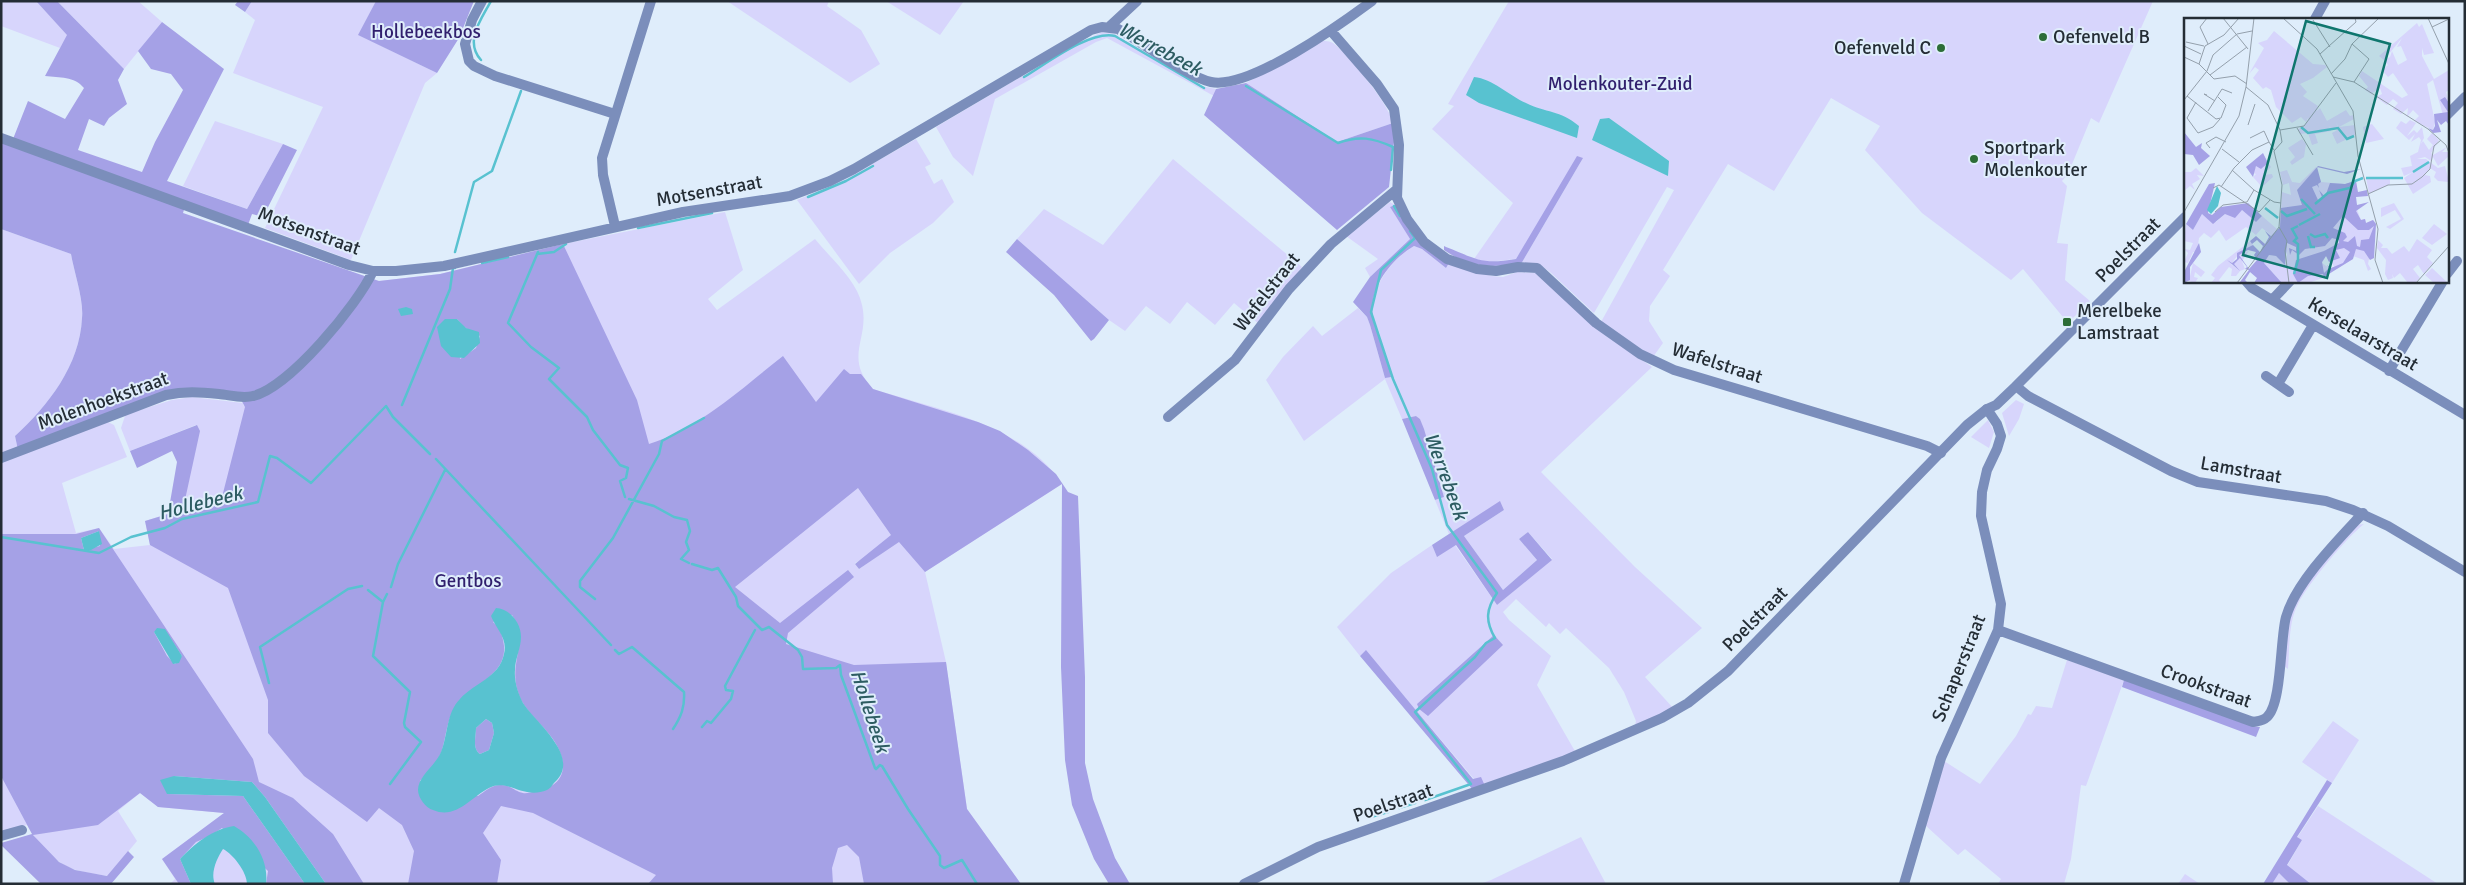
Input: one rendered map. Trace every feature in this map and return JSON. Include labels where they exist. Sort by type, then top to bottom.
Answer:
[{"type":"street","points":[[482,1],[472,20],[465,44],[469,60],[474,66],[495,76],[615,114]]},
{"type":"street","points":[[615,226],[602,166],[604,149],[651,1]]},
{"type":"street","points":[[1137,1],[1108,27],[1132,37],[1201,79],[1220,83],[1257,71],[1331,31],[1372,1]]},
{"type":"street","points":[[2316,18],[2325,1]]},
{"type":"street","name":"Motsenstraat","points":[[1,138],[349,265],[373,271],[396,271],[444,266],[615,226],[724,204],[790,196],[854,168],[1091,30],[1108,27]]},
{"type":"street","name":"Wafelstraat","points":[[1331,31],[1377,84],[1394,109],[1400,145],[1396,190],[1400,205],[1407,219],[1424,242],[1435,252],[1463,265],[1485,270],[1496,271],[1518,267],[1538,268],[1596,323],[1640,354],[1674,370],[1926,446],[1941,453]]},
{"type":"street","points":[[2448,114],[2462,103]]},
{"type":"street","name":"Wafelstraat","points":[[1168,418],[1235,360],[1289,289],[1331,244],[1396,190]]},
{"type":"street","name":"Poelstraat","points":[[1244,884],[1318,847],[1563,761],[1662,718],[1688,703],[1728,671],[1967,425],[1987,409],[1996,405],[2184,219]]},
{"type":"street","points":[[2448,273],[2457,261]]},
{"type":"street","name":"Molenhoekstraat","points":[[1,458],[166,395],[183,392],[244,397],[259,394],[280,381],[313,351],[366,286],[373,271]]},
{"type":"street","name":"Kerselaarstraat","points":[[2247,282],[2252,288],[2465,416]]},
{"type":"street","points":[[2273,300],[2289,282]]},
{"type":"street","points":[[2390,371],[2442,282]]},
{"type":"street","points":[[2278,384],[2313,325]]},
{"type":"street","points":[[2266,376],[2290,392]]},
{"type":"street","name":"Lamstraat","points":[[2016,386],[2028,396],[2171,471],[2198,482],[2326,501],[2363,513],[2465,572]]},
{"type":"street","name":"Schaperstraat","points":[[1904,884],[1941,758],[1998,630],[2001,604],[1980,516],[1984,485],[2000,436],[1997,424],[1987,409]]},
{"type":"street","name":"Crookstraat","points":[[1998,630],[2253,722],[2260,721],[2269,714],[2276,692],[2286,619],[2291,604],[2305,581],[2363,513]]},
{"type":"street","points":[[1,836],[22,830]]},
{"type":"green space","points":[[1,1],[36,1],[68,35],[60,48],[1,26]]},
{"type":"green space","name":"Gentbos","points":[[36,1],[57,1],[124,69],[118,80],[127,104],[109,118],[104,126],[89,119],[78,150],[142,172],[155,142],[183,90],[171,74],[151,69],[138,51],[162,22],[224,69],[167,181],[247,209],[283,144],[297,150],[263,217],[252,214],[248,225],[186,203],[183,213],[379,281],[440,274],[563,244],[637,400],[649,444],[668,437],[703,418],[783,356],[816,402],[844,369],[850,374],[861,374],[873,389],[978,422],[1000,431],[1028,450],[1056,474],[1068,492],[1078,496],[1085,677],[1085,763],[1093,799],[1115,858],[1130,884],[1109,884],[1094,859],[1072,805],[1065,760],[1061,667],[1062,484],[925,572],[899,542],[859,569],[855,564],[891,535],[858,488],[735,587],[780,623],[848,570],[854,577],[788,633],[786,644],[854,665],[946,662],[967,809],[1021,884],[864,884],[859,857],[847,845],[838,848],[832,868],[833,884],[648,884],[656,875],[533,813],[501,806],[483,833],[501,860],[497,884],[408,884],[414,851],[402,825],[379,808],[367,822],[304,776],[268,733],[268,700],[228,588],[150,545],[145,521],[168,514],[177,462],[172,451],[137,468],[130,451],[197,425],[200,431],[183,509],[222,497],[245,407],[239,396],[186,390],[18,450],[15,436],[39,412],[69,368],[80,335],[82,311],[71,254],[1,229],[1,135],[13,139],[28,101],[65,119],[84,88],[71,79],[45,76],[67,35]],"holes":[[[457,319],[464,327],[480,336],[476,348],[460,359]],[[512,615],[519,634],[515,671],[518,692],[527,708],[557,746],[563,763],[561,775],[554,784],[529,793],[524,793],[505,785],[499,785],[489,788],[478,796],[420,781],[441,754],[448,724],[454,709],[460,701],[499,666],[503,657],[504,642],[493,622]]]},
{"type":"green space","points":[[57,1],[138,1],[162,22],[124,69]]},
{"type":"green space","points":[[238,1],[252,1],[245,12],[235,5]]},
{"type":"green space","points":[[252,1],[376,1],[359,35],[437,73],[425,83],[351,260],[265,228],[323,107],[233,73],[255,20],[245,12]]},
{"type":"green space","name":"Hollebeekbos","points":[[376,1],[474,1],[459,38],[437,73],[358,35]]},
{"type":"green space","points":[[727,1],[829,1],[827,6],[861,30],[880,64],[850,83]]},
{"type":"green space","points":[[886,1],[964,1],[940,35]]},
{"type":"green space","name":"Molenkouter-Zuid","points":[[1509,1],[2153,1],[2099,123],[2091,118],[2068,174],[2062,181],[2067,186],[2057,243],[2068,244],[2065,280],[2090,301],[2068,323],[2023,269],[2011,280],[1922,213],[1865,150],[1880,126],[1831,98],[1774,191],[1728,164],[1663,270],[1670,276],[1650,306],[1649,321],[1663,343],[1653,357],[1601,322],[1674,190],[1667,187],[1594,313],[1543,267],[1521,264],[1583,158],[1516,259],[1488,262],[1474,259],[1513,203],[1432,129],[1454,106],[1448,104]]},
{"type":"green space","points":[[1102,32],[1115,34],[1202,86],[1216,89],[1214,96],[1107,38],[1096,42],[995,99],[973,176],[953,157],[936,127],[1080,42]]},
{"type":"green space","points":[[1322,41],[1333,43],[1358,68],[1384,104],[1393,123],[1337,142],[1246,83]]},
{"type":"green space","points":[[1246,83],[1337,142],[1393,123],[1394,142],[1389,187],[1337,230],[1204,115],[1216,89]]},
{"type":"green space","points":[[215,121],[283,144],[247,209],[183,186]]},
{"type":"green space","points":[[916,139],[931,164],[925,167],[934,184],[942,179],[954,202],[933,223],[890,253],[859,284],[797,200],[844,180]]},
{"type":"green space","points":[[1577,156],[1583,158],[1521,264],[1490,266],[1472,264],[1444,250],[1444,246],[1473,258],[1487,261],[1516,259]]},
{"type":"green space","points":[[1173,159],[1302,267],[1260,325],[1234,303],[1215,325],[1187,302],[1170,324],[1146,306],[1125,331],[1109,320],[1017,239],[1044,209],[1103,245]]},
{"type":"green space","points":[[1390,202],[1395,205],[1390,207],[1410,239],[1370,277],[1365,268],[1378,259],[1346,236]]},
{"type":"green space","points":[[1395,205],[1449,263],[1446,268],[1422,249],[1414,246],[1396,259],[1382,278],[1377,288],[1372,310],[1390,369],[1391,377],[1385,378],[1367,317],[1353,302],[1370,277],[1410,239],[1390,207]]},
{"type":"green space","name":"Gentbos","points":[[725,212],[743,270],[708,299],[717,310],[815,239],[849,278],[859,296],[864,317],[858,357],[864,378],[873,389],[950,412],[1002,433],[1025,447],[1045,464],[1062,484],[925,572],[946,662],[967,809],[1021,884],[170,884],[175,879],[162,859],[224,813],[158,807],[140,793],[118,811],[137,841],[108,876],[76,870],[62,863],[41,845],[27,825],[1,832],[1,462],[108,422],[114,425],[127,457],[62,483],[76,533],[99,528],[114,549],[150,545],[145,521],[183,509],[196,425],[130,451],[121,428],[125,416],[172,400],[192,397],[243,403],[244,406],[379,281],[440,274],[563,244]],"holes":[[[899,541],[859,569],[855,563]]]},
{"type":"green space","points":[[1,229],[71,254],[80,295],[82,318],[80,335],[69,368],[39,412],[15,436],[18,450],[1,456]]},
{"type":"green space","points":[[1017,239],[1109,320],[1094,339],[1091,341],[1054,295],[1006,252]]},
{"type":"green space","points":[[1414,246],[1422,249],[1446,268],[1449,263],[1492,276],[1503,277],[1517,272],[1536,273],[1591,324],[1652,367],[1541,472],[1635,567],[1702,628],[1645,677],[1674,709],[1635,725],[1636,721],[1624,692],[1609,668],[1566,628],[1560,634],[1549,623],[1546,627],[1516,599],[1503,612],[1509,620],[1551,656],[1537,685],[1576,753],[1485,786],[1474,779],[1366,651],[1360,656],[1337,627],[1391,573],[1432,545],[1437,556],[1455,545],[1497,605],[1552,559],[1528,532],[1519,539],[1537,560],[1503,590],[1464,536],[1504,510],[1500,502],[1449,534],[1435,500],[1444,497],[1420,419],[1416,416],[1402,419],[1385,379],[1304,441],[1266,380],[1283,357],[1313,326],[1322,336],[1358,308],[1367,317],[1385,378],[1381,340],[1373,313],[1374,303],[1379,283],[1384,274]],"holes":[[[1494,635],[1502,645],[1428,715],[1419,709]]]},
{"type":"green space","points":[[2016,400],[2024,404],[2019,419],[2009,436],[2002,413]]},
{"type":"green space","points":[[1416,416],[1420,419],[1424,429],[1444,497],[1435,500],[1402,419]]},
{"type":"green space","points":[[1988,420],[1994,432],[1989,448],[1971,437]]},
{"type":"green space","points":[[1500,501],[1504,510],[1464,536],[1503,590],[1537,560],[1519,539],[1528,532],[1552,560],[1497,605],[1456,545],[1437,557],[1432,545]]},
{"type":"green space","points":[[2364,524],[2328,562],[2298,604],[2292,619],[2288,669],[2284,666],[2288,622],[2300,591],[2357,525]]},
{"type":"green space","points":[[99,528],[253,759],[259,782],[293,798],[333,834],[364,884],[326,884],[265,797],[252,782],[174,776],[167,794],[243,796],[305,884],[266,884],[268,871],[222,828],[196,842],[180,859],[191,884],[179,884],[162,859],[224,813],[158,807],[140,793],[98,825],[33,835],[59,862],[75,870],[107,876],[128,851],[134,857],[111,884],[41,884],[1,845],[1,843],[32,834],[1,776],[1,534],[76,534]],"holes":[[[99,531],[100,546],[84,550],[81,538]],[[164,629],[182,656],[175,664],[167,656],[154,632]]]},
{"type":"green space","points":[[1494,635],[1503,645],[1428,716],[1419,709],[1417,704]]},
{"type":"green space","points":[[1366,650],[1473,779],[1481,777],[1485,786],[1473,790],[1360,656]]},
{"type":"green space","points":[[2067,660],[2124,680],[2086,786],[2081,785],[2071,859],[2064,884],[1998,884],[2001,879],[1965,849],[1958,855],[1925,825],[1944,761],[1980,784],[2016,736],[2028,714],[2031,715],[2036,706],[2052,708]]},
{"type":"green space","points":[[2124,680],[2252,726],[2260,727],[2256,737],[2122,687]]},
{"type":"green space","points":[[486,719],[492,723],[494,733],[489,750],[480,754],[475,746],[476,728]]},
{"type":"green space","points":[[2333,721],[2359,740],[2332,783],[2302,762]]},
{"type":"green space","points":[[2327,780],[2332,783],[2297,837],[2302,840],[2287,865],[2311,884],[2290,884],[2279,873],[2272,884],[2263,884]]},
{"type":"green space","points":[[2318,806],[2438,884],[2311,884],[2287,866],[2302,840],[2297,838]]},
{"type":"green space","points":[[1581,837],[1606,884],[1480,884],[1491,880]]},
{"type":"green space","points":[[2279,873],[2290,884],[2272,884]]},
{"type":"green space","points":[[2185,874],[2200,884],[2178,884]]},
{"type":"shaded area","points":[[1474,77],[1494,84],[1519,100],[1566,117],[1579,126],[1577,138],[1479,103],[1466,95]]},
{"type":"shaded area","points":[[1609,118],[1669,161],[1668,176],[1592,140],[1600,119]]},
{"type":"shaded area","points":[[406,307],[412,309],[413,314],[401,316],[398,309]]},
{"type":"shaded area","points":[[445,319],[457,319],[466,328],[479,332],[480,343],[464,358],[451,357],[441,346],[437,327]]},
{"type":"shaded area","points":[[99,531],[102,544],[91,550],[84,550],[81,538]]},
{"type":"shaded area","points":[[496,608],[501,609],[510,614],[517,622],[521,641],[515,670],[517,687],[523,703],[554,740],[560,751],[563,762],[562,772],[547,790],[531,792],[496,786],[482,792],[456,810],[441,812],[430,809],[419,796],[419,785],[424,775],[439,757],[452,711],[466,693],[492,675],[504,654],[505,648],[501,634],[491,616]],"holes":[[[486,719],[492,723],[494,733],[489,750],[480,754],[475,746],[476,728]]]},
{"type":"shaded area","points":[[157,628],[165,629],[182,656],[179,663],[173,664],[154,632]]},
{"type":"shaded area","points":[[174,776],[252,782],[265,797],[326,884],[305,884],[243,796],[167,794],[160,780]]},
{"type":"shaded area","points":[[234,826],[248,836],[259,850],[265,866],[266,884],[247,884],[245,874],[239,864],[223,849],[214,870],[215,884],[191,884],[180,859],[204,838],[219,830]]},
{"type":"waterway","name":"Hollebeek","points":[[481,60],[476,53],[474,38],[479,23],[491,1]]},
{"type":"waterway","name":"Werrebeek","points":[[1024,77],[1068,49],[1081,43],[1093,38],[1115,36],[1204,88]]},
{"type":"waterway","name":"Werrebeek","points":[[1246,86],[1338,143],[1359,138],[1379,141],[1393,147],[1391,170]]},
{"type":"waterway","name":"Hollebeek","points":[[455,252],[474,182],[492,171],[521,91]]},
{"type":"waterway","name":"Werrebeek","points":[[808,197],[846,181],[873,166]]},
{"type":"waterway","name":"Werrebeek","points":[[1394,206],[1400,216]]},
{"type":"waterway","name":"Werrebeek","points":[[638,228],[712,213]]},
{"type":"waterway","name":"Werrebeek","points":[[1410,231],[1415,238],[1381,270],[1371,312],[1393,379],[1432,469],[1447,525],[1497,593],[1488,615],[1488,621],[1495,638],[1486,643],[1475,657],[1415,712],[1471,784],[1425,800]]},
{"type":"waterway","name":"Werrebeek","points":[[537,254],[554,252],[566,244]]},
{"type":"waterway","name":"Hollebeek","points":[[538,252],[508,323],[531,347],[559,368],[549,379],[587,417],[593,430],[620,465],[628,468],[626,478],[620,481],[625,497]]},
{"type":"waterway","name":"Hollebeek","points":[[482,263],[508,257]]},
{"type":"waterway","name":"Hollebeek","points":[[402,405],[450,289],[453,268],[455,268]]},
{"type":"waterway","name":"Hollebeek","points":[[1,537],[99,553],[131,537],[165,528],[182,519],[258,502],[270,456],[277,458],[311,483],[386,406],[393,417],[430,454]]},
{"type":"waterway","points":[[595,599],[580,587],[580,581],[613,538],[659,454],[662,441],[704,418]]},
{"type":"waterway","points":[[436,459],[611,645]]},
{"type":"waterway","points":[[391,587],[398,564],[445,470]]},
{"type":"waterway","name":"Hollebeek","points":[[629,499],[654,506],[674,517],[687,520],[690,531],[686,542],[689,550],[681,559],[689,563]]},
{"type":"waterway","name":"Hollebeek","points":[[692,564],[712,570],[718,568],[736,597],[738,606],[762,630],[769,627],[798,650],[802,657],[803,669],[836,668],[840,665],[841,675],[875,768],[880,765],[882,766],[940,856],[940,865],[944,868],[962,860],[977,884]]},
{"type":"waterway","points":[[269,683],[260,647],[348,589],[362,586]]},
{"type":"waterway","points":[[368,590],[383,602]]},
{"type":"waterway","points":[[387,594],[383,602],[373,656],[410,692],[404,723],[405,727],[421,742],[390,784]]},
{"type":"waterway","points":[[702,727],[707,721],[711,723],[731,699],[733,691],[726,690],[725,686],[755,630]]},
{"type":"waterway","points":[[615,650],[619,654],[632,647],[684,692],[682,712],[673,729]]},
{"type":"waterway","name":"Werrebeek","points":[[1399,808],[1415,803]]},
{"type":"waterway","name":"Werrebeek","points":[[1371,817],[1388,812]]},
{"type":"place","name":"Oefenveld B","points":[[2043,37]]},
{"type":"place","name":"Oefenveld C","points":[[1941,48]]},
{"type":"place","name":"Sportpark Molenkouter","points":[[1974,159]]},
{"type":"place","name":"Merelbeke Lamstraat","points":[[2067,322]]}]
